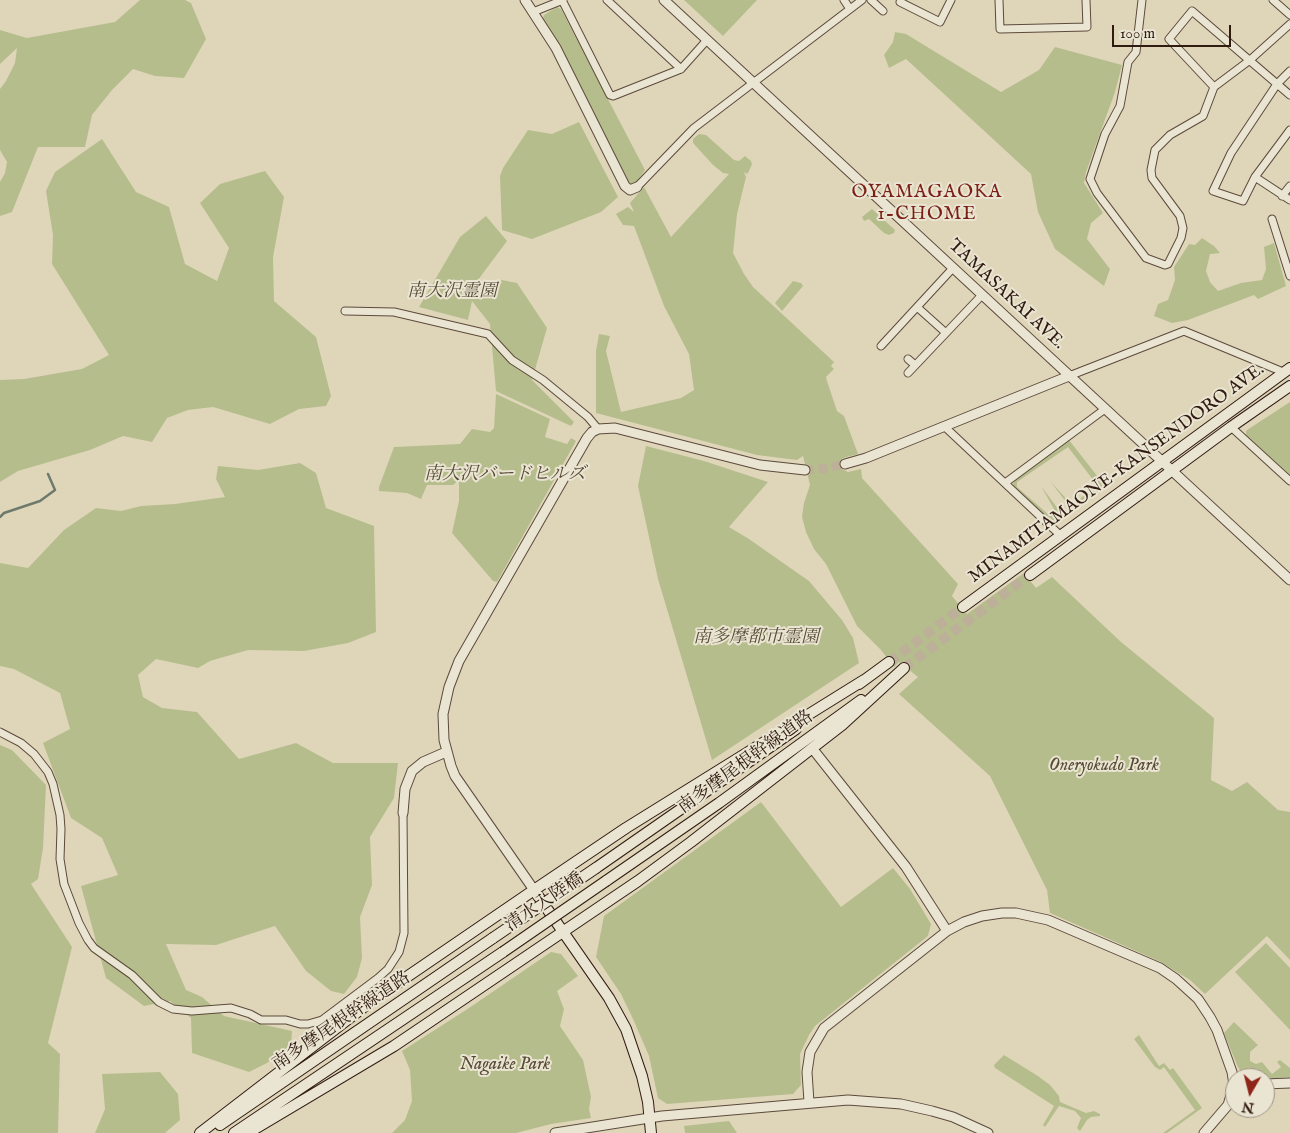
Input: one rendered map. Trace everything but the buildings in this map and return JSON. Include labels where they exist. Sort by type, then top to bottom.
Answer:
[{"type":"main road","name":"MINAMITAMAONE-KANSENDORO AVE.","points":[[963,607],[1287,370]]},
{"type":"main road","name":"MINAMITAMAONE-KANSENDORO AVE.","points":[[1030,575],[1231,427],[1290,386]]},
{"type":"main road","name":"南多摩尾根幹線道路","points":[[596,868],[890,662]]},
{"type":"main road","name":"南多摩尾根幹線道路","points":[[606,881],[720,803],[904,668],[842,725],[812,748]]},
{"type":"main road","points":[[200,1133],[373,1000],[534,890],[640,818],[864,680]]},
{"type":"main road","points":[[248,1133],[396,1050],[563,930],[645,876],[812,748]]},
{"type":"main road","name":"清水入陸橋","points":[[493,938],[596,868]]},
{"type":"main road","name":"清水入陸橋","points":[[503,952],[606,881]]},
{"type":"main road","points":[[534,890],[609,998],[626,1029],[642,1076],[651,1133]]},
{"type":"main road","name":"南多摩尾根幹線道路","points":[[209,1133],[493,938]]},
{"type":"main road","name":"南多摩尾根幹線道路","points":[[234,1133],[503,952]]},
{"type":"street","points":[[525,0],[556,48],[625,186],[630,190],[637,187],[694,128],[862,0]]},
{"type":"street","points":[[533,12],[562,0],[610,95],[613,96],[681,69],[707,40]]},
{"type":"street","points":[[607,0],[681,69]]},
{"type":"street","name":"TAMASAKAI AVE.","points":[[664,0],[1290,580]]},
{"type":"street","points":[[844,0],[850,8]]},
{"type":"street","points":[[871,0],[883,11]]},
{"type":"street","points":[[901,0],[900,2],[940,22],[951,0]]},
{"type":"street","points":[[999,0],[1000,29],[1087,27],[1086,0]]},
{"type":"street","points":[[1142,0],[1136,52],[1128,62],[1120,106],[1105,134],[1090,179],[1098,194],[1146,258],[1165,265],[1168,264],[1181,238],[1183,228],[1180,216],[1152,178],[1156,150],[1170,135],[1203,116],[1214,87],[1250,60],[1290,24]]},
{"type":"street","points":[[1273,0],[1290,15]]},
{"type":"street","points":[[1214,87],[1169,39],[1192,11],[1290,95]]},
{"type":"street","points":[[1290,71],[1277,84],[1231,153],[1213,192],[1243,201],[1255,177],[1290,130]]},
{"type":"street","points":[[1255,177],[1290,200]]},
{"type":"street","points":[[1282,196],[1290,186]]},
{"type":"street","points":[[1272,219],[1290,276]]},
{"type":"street","points":[[880,346],[953,268]]},
{"type":"street","points":[[908,373],[982,295]]},
{"type":"street","points":[[917,307],[946,334]]},
{"type":"street","points":[[345,311],[394,312],[488,334],[512,360],[544,380],[588,417],[598,429]]},
{"type":"street","points":[[845,464],[866,458],[1184,331],[1287,370]]},
{"type":"street","points":[[887,339],[894,346]]},
{"type":"street","points":[[908,359],[916,366]]},
{"type":"street","points":[[1005,484],[1106,410]]},
{"type":"street","points":[[945,427],[1060,535]]},
{"type":"street","points":[[1231,427],[1290,481]]},
{"type":"street","points":[[534,890],[461,786],[451,766],[446,752],[443,732],[444,707],[459,661],[582,446],[592,432],[598,429],[615,428],[760,465],[782,469],[805,470]]},
{"type":"street","points":[[0,732],[21,743],[34,754],[48,772],[53,784],[60,815],[60,859],[64,884],[79,923],[94,948],[132,975],[159,1002],[173,1009],[192,1011],[231,1008],[261,1020],[286,1020],[308,1024],[322,1020],[378,978],[388,969],[399,952],[404,933],[403,812],[405,789],[412,771],[424,762],[446,752]]},
{"type":"street","points":[[812,748],[906,868],[947,931]]},
{"type":"street","points":[[809,1102],[807,1072],[810,1052],[824,1028],[947,931],[964,922],[987,915],[1008,913],[1028,914],[1048,920],[1160,968],[1192,992],[1210,1017],[1230,1068]]},
{"type":"street","points":[[1275,1084],[1290,1083]]},
{"type":"street","points":[[555,1133],[582,1131],[649,1118],[809,1102],[848,1100],[901,1104],[953,1117],[988,1133]]},
{"type":"street","points":[[1204,1133],[1225,1108]]},
{"type":"green space","points":[[140,0],[185,0],[191,3],[206,39],[184,78],[155,76],[133,69],[112,90],[92,115],[85,147],[38,147],[12,212],[0,216],[0,182],[5,173],[7,162],[0,150],[0,89],[15,63],[17,48],[0,64],[0,30],[27,38],[115,22]]},
{"type":"green space","points":[[684,0],[757,0],[723,36]]},
{"type":"green space","points":[[557,7],[561,9],[645,170],[634,186],[627,185],[543,18],[544,15]]},
{"type":"green space","points":[[895,32],[906,34],[1001,92],[1039,70],[1055,47],[1122,65],[1115,92],[1086,172],[1084,183],[1103,213],[1091,223],[1087,239],[1110,269],[1104,286],[1055,249],[1038,212],[1031,174],[906,59],[889,68],[884,55],[893,42]]},
{"type":"green space","points":[[579,122],[618,197],[601,212],[532,239],[502,230],[500,176],[503,168],[528,130],[552,134]]},
{"type":"green space","name":"Oneryokudo Park","points":[[699,134],[706,135],[734,160],[739,161],[745,156],[751,161],[752,164],[749,171],[747,174],[744,172],[746,177],[737,214],[733,253],[753,287],[834,362],[831,366],[834,369],[826,377],[827,381],[837,411],[844,416],[858,454],[843,458],[841,462],[842,469],[848,472],[861,469],[862,478],[958,584],[952,596],[967,614],[1024,573],[1036,588],[1052,577],[1121,642],[1214,718],[1211,780],[1232,791],[1247,782],[1278,810],[1290,812],[1290,960],[1267,936],[1205,994],[1190,980],[1161,962],[1050,913],[1047,890],[990,776],[899,694],[918,677],[899,662],[894,667],[881,650],[857,626],[826,564],[814,549],[806,532],[802,517],[810,485],[803,456],[797,460],[757,455],[596,413],[596,351],[599,334],[610,336],[606,351],[621,412],[681,398],[694,390],[689,354],[664,306],[634,226],[623,225],[616,214],[628,207],[634,212],[630,203],[644,187],[671,237],[729,174],[723,173],[713,165],[693,143],[693,139]]},
{"type":"green space","points":[[102,139],[136,192],[169,207],[185,264],[217,281],[229,248],[200,203],[220,184],[265,171],[284,197],[273,257],[274,301],[316,337],[331,396],[326,406],[299,409],[270,424],[213,407],[188,410],[167,418],[152,442],[123,436],[90,450],[18,471],[0,482],[0,380],[24,379],[82,369],[109,355],[52,264],[53,235],[46,191],[55,172]]},
{"type":"green space","points":[[872,209],[895,230],[894,233],[889,235],[884,233],[869,219],[864,221],[862,217]]},
{"type":"green space","name":"南大沢霊園","points":[[486,216],[507,241],[475,284],[473,295],[502,280],[517,283],[547,328],[532,380],[574,422],[571,426],[496,391],[490,324],[472,301],[468,320],[419,307],[460,237]]},
{"type":"green space","points":[[1202,238],[1214,246],[1220,253],[1210,254],[1206,271],[1210,282],[1218,291],[1241,283],[1262,280],[1266,269],[1264,247],[1274,243],[1286,286],[1258,299],[1254,295],[1188,320],[1172,323],[1154,316],[1158,304],[1168,300],[1175,280],[1174,267],[1189,244],[1195,245]]},
{"type":"green space","points":[[793,281],[801,283],[803,286],[782,311],[775,303]]},
{"type":"green space","name":"南大沢バードヒルズ","points":[[496,394],[550,419],[545,437],[567,444],[571,438],[576,441],[497,582],[493,581],[452,533],[459,501],[458,481],[453,485],[427,485],[421,499],[407,493],[379,491],[394,447],[460,444],[472,429],[490,432],[494,428]]},
{"type":"green space","points":[[1290,402],[1290,476],[1246,435],[1246,431]]},
{"type":"green space","points":[[1069,440],[1105,486],[1073,511],[1050,481],[1072,505],[1097,485],[1068,447],[1017,482],[1017,487],[1049,515],[1055,511],[1041,486],[1064,517],[1057,523],[1053,523],[1013,486],[1014,481]]},
{"type":"green space","name":"南多摩都市霊園","points":[[646,446],[704,461],[768,482],[729,527],[809,581],[842,620],[853,638],[859,663],[712,760],[658,579],[638,486]]},
{"type":"green space","points":[[300,463],[316,473],[326,508],[374,526],[376,632],[348,643],[304,651],[248,650],[210,661],[198,668],[156,659],[138,675],[143,697],[162,708],[197,712],[239,759],[296,743],[333,763],[398,763],[394,798],[370,837],[372,885],[360,917],[362,958],[357,977],[344,994],[331,991],[306,971],[275,926],[216,945],[166,944],[186,990],[202,997],[224,1016],[292,1031],[291,1045],[267,1063],[249,1072],[192,1053],[191,1018],[170,1001],[144,1006],[106,978],[81,886],[118,875],[102,838],[71,818],[43,743],[70,729],[60,693],[14,669],[0,666],[0,563],[28,568],[64,530],[96,508],[121,511],[141,506],[175,504],[225,497],[216,479],[218,466],[258,470]]},
{"type":"green space","points":[[0,745],[12,750],[46,785],[43,848],[38,879],[31,884],[72,947],[48,1043],[60,1054],[58,1133],[0,1133]]},
{"type":"green space","points":[[761,802],[841,907],[893,868],[910,889],[931,924],[928,936],[815,1026],[800,1054],[801,1085],[793,1094],[667,1104],[658,1098],[649,1056],[621,994],[596,957],[604,916]]},
{"type":"green space","points":[[1266,943],[1290,968],[1290,1030],[1235,972]]},
{"type":"green space","name":"Nagaike Park","points":[[551,952],[561,954],[578,976],[557,991],[564,1009],[560,1026],[583,1060],[591,1097],[589,1109],[591,1118],[551,1124],[516,1133],[392,1133],[405,1120],[412,1101],[410,1070],[402,1051]]},
{"type":"green space","points":[[1234,1022],[1258,1045],[1250,1052],[1250,1061],[1256,1064],[1262,1062],[1267,1068],[1239,1068],[1224,1033]]},
{"type":"green space","points":[[1139,1035],[1159,1066],[1164,1063],[1170,1070],[1173,1068],[1202,1108],[1167,1133],[1163,1133],[1195,1110],[1164,1067],[1160,1070],[1155,1067],[1134,1039]]},
{"type":"green space","points":[[1004,1055],[1050,1085],[1059,1096],[1060,1102],[1086,1113],[1094,1111],[1100,1114],[1100,1116],[1091,1117],[1087,1120],[1080,1131],[1077,1128],[1081,1118],[1075,1111],[1059,1106],[1045,1127],[1043,1125],[1054,1106],[995,1068],[994,1065]]},
{"type":"green space","points":[[1280,1060],[1290,1068],[1290,1077],[1275,1078],[1275,1072],[1281,1067],[1277,1062]]},
{"type":"green space","points":[[160,1072],[178,1094],[180,1120],[165,1133],[95,1133],[105,1109],[102,1074]]},
{"type":"green space","points":[[729,1121],[737,1133],[685,1133],[684,1126]]},
{"type":"waterway","points":[[0,517],[4,513],[40,501],[55,490],[48,474]]},
{"type":"tunnel","points":[[805,470],[823,469],[845,464]]},
{"type":"tunnel","points":[[904,668],[1030,575]]},
{"type":"tunnel","points":[[889,662],[963,607]]},
{"type":"district","name":"OYAMAGAOKA 1-CHOME","points":[[927,204]]}]
